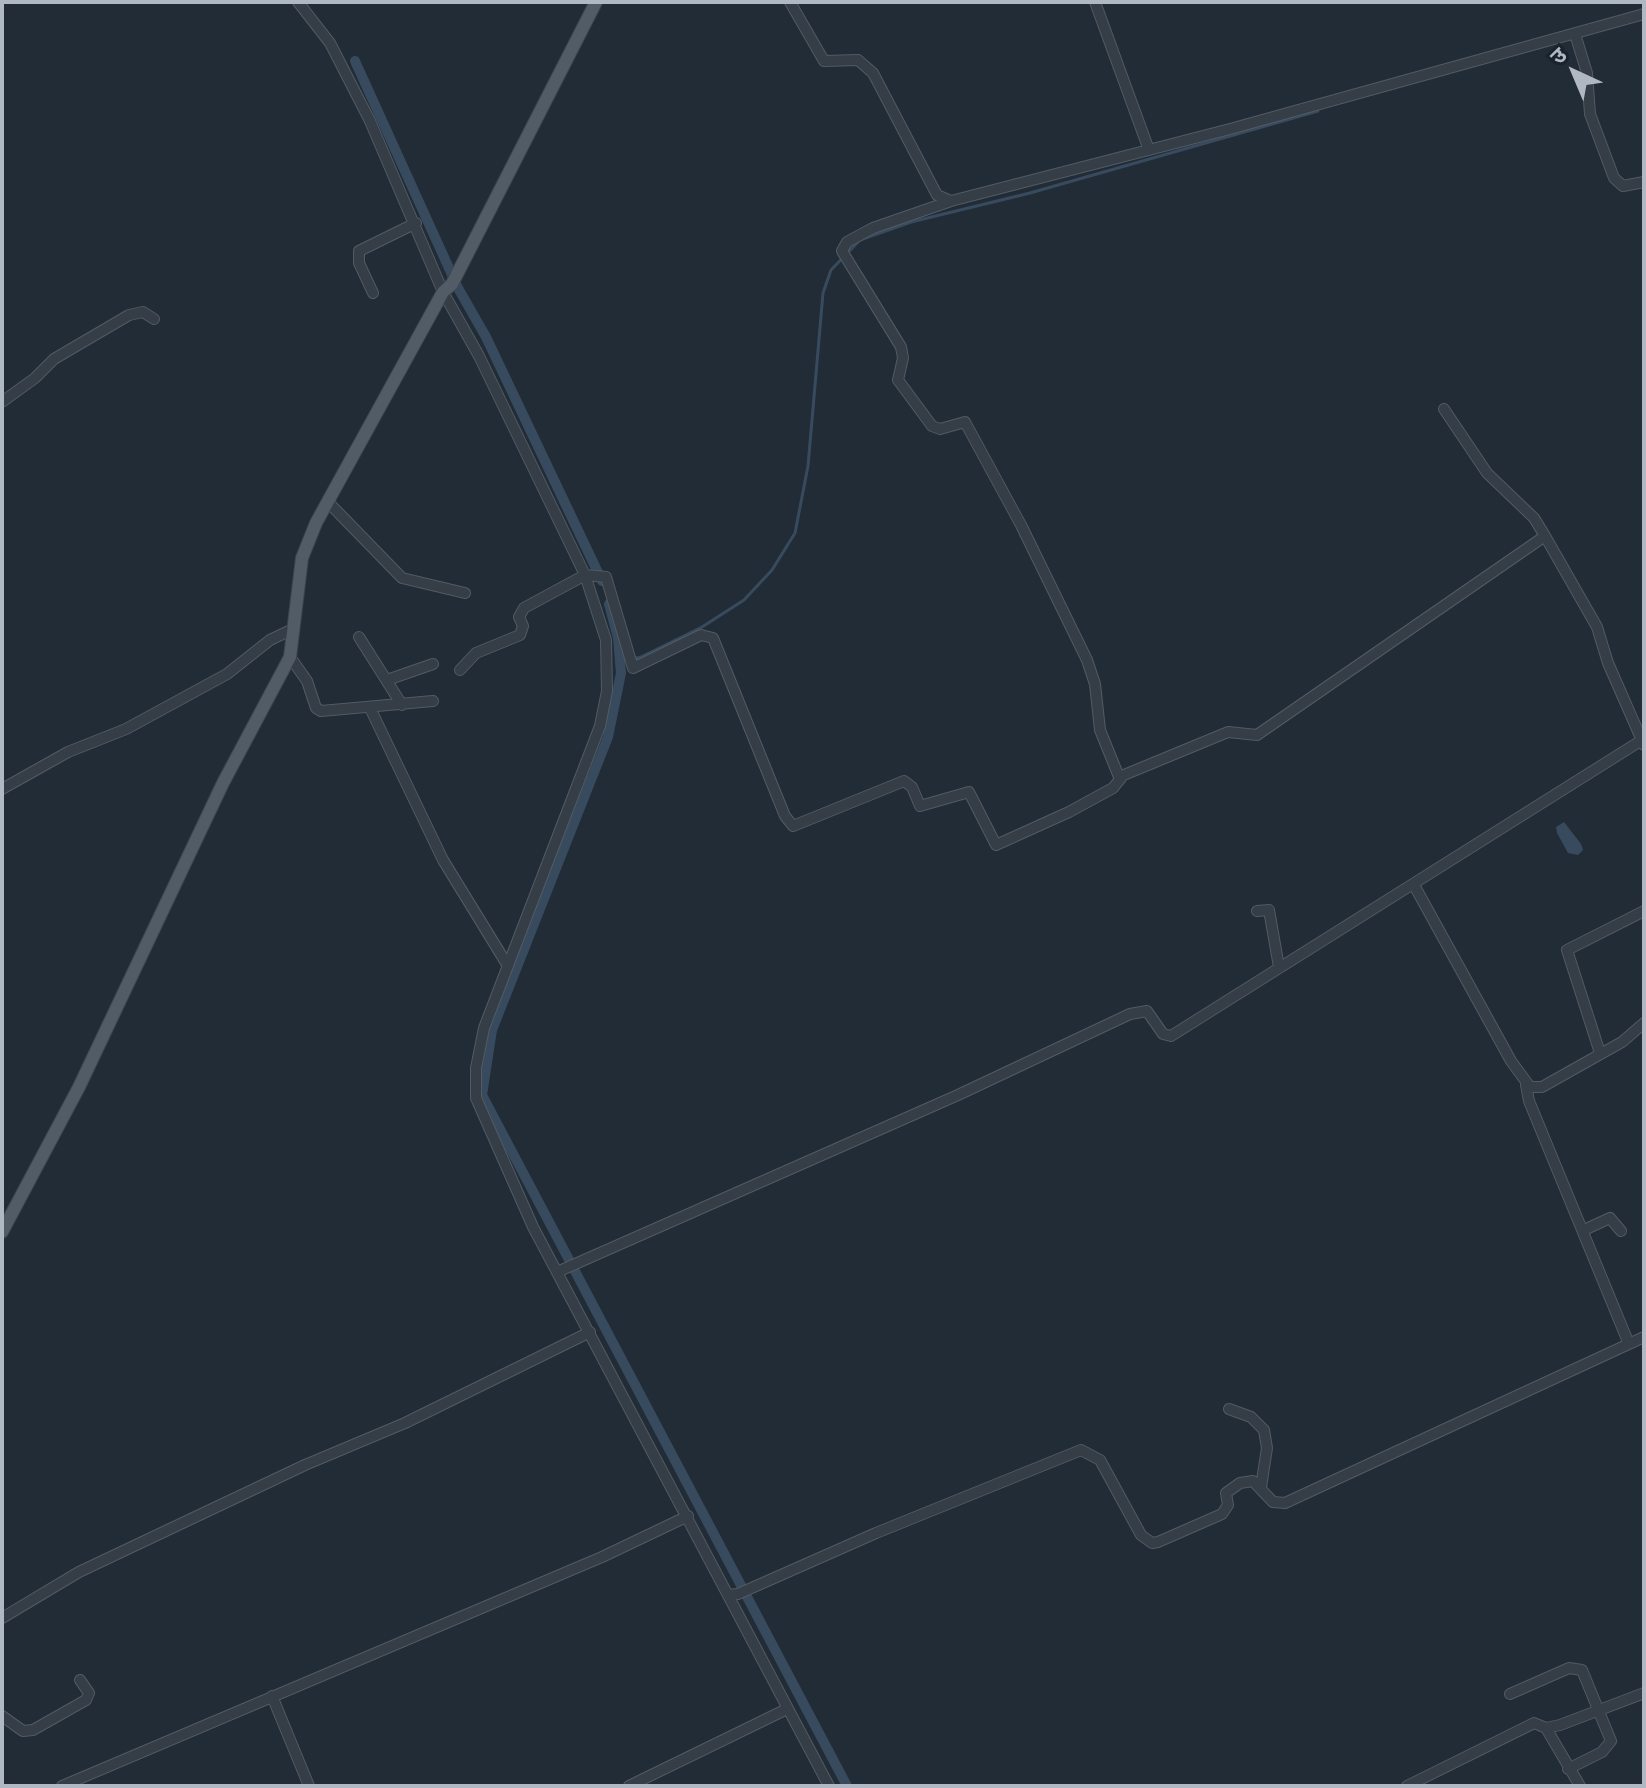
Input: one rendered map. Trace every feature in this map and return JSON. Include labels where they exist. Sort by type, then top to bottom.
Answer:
[{"type":"main road","points":[[2,1232],[79,1087],[223,783],[290,657],[302,558],[328,502],[450,284],[596,2]]},
{"type":"street","points":[[298,2],[339,59],[416,223],[450,284],[479,356],[595,576],[628,658],[637,668],[701,635],[710,635],[747,717],[785,816],[793,826],[904,781],[912,787],[920,806],[969,792],[996,845],[1069,812],[1113,788],[1121,778],[1228,732],[1257,735],[1545,536]]},
{"type":"street","points":[[790,2],[824,61],[858,60],[873,73],[932,188],[942,199],[951,201]]},
{"type":"street","points":[[1095,2],[1149,150]]},
{"type":"street","points":[[1121,778],[1115,772],[1100,730],[1095,684],[1087,660],[1021,525],[965,422],[940,429],[932,426],[898,380],[903,358],[901,347],[844,254],[847,242],[865,232],[951,201],[1577,39],[1644,14]]},
{"type":"street","points":[[1577,39],[1589,84],[1590,114],[1614,178],[1623,186],[1644,182]]},
{"type":"street","points":[[373,293],[359,263],[359,251],[416,223]]},
{"type":"street","points":[[2,402],[54,359],[129,315],[143,312],[154,319]]},
{"type":"street","points":[[557,1272],[580,1265],[1130,1014],[1147,1011],[1163,1034],[1171,1036],[1643,742],[1611,670],[1597,627],[1545,536],[1534,518],[1487,473],[1444,409]]},
{"type":"street","points":[[328,502],[402,578],[465,593]]},
{"type":"street","points":[[460,670],[476,653],[520,635],[523,626],[519,617],[524,608],[595,576]]},
{"type":"street","points":[[595,576],[606,640],[605,705],[578,787],[484,1028],[475,1092],[494,1146],[557,1272],[733,1595],[787,1709],[829,1786]]},
{"type":"street","points":[[2,789],[68,752],[126,729],[214,681],[238,667],[270,640],[293,629]]},
{"type":"street","points":[[359,637],[402,705]]},
{"type":"street","points":[[290,657],[307,681],[316,708],[329,711],[433,701]]},
{"type":"street","points":[[387,680],[433,664]]},
{"type":"street","points":[[370,708],[443,860],[508,966]]},
{"type":"street","points":[[1414,885],[1526,1085],[1529,1101],[1629,1344]]},
{"type":"street","points":[[1257,911],[1269,910],[1279,967]]},
{"type":"street","points":[[1600,1053],[1580,999],[1567,950],[1644,911]]},
{"type":"street","points":[[1526,1085],[1535,1089],[1542,1087],[1630,1036],[1644,1023]]},
{"type":"street","points":[[1584,1230],[1613,1218],[1621,1231]]},
{"type":"street","points":[[2,1618],[79,1572],[305,1465],[405,1423],[590,1332]]},
{"type":"street","points":[[733,1595],[1081,1450],[1100,1460],[1135,1525],[1152,1543],[1171,1538],[1222,1514],[1228,1505],[1226,1493],[1240,1483],[1253,1481],[1273,1502],[1285,1503],[1644,1337]]},
{"type":"street","points":[[1229,1409],[1251,1417],[1264,1430],[1267,1448],[1261,1487]]},
{"type":"street","points":[[62,1786],[602,1557],[688,1516]]},
{"type":"street","points":[[1510,1694],[1576,1666],[1586,1678],[1611,1741],[1602,1752],[1568,1769]]},
{"type":"street","points":[[2,1716],[23,1731],[33,1730],[86,1700],[89,1693],[80,1680]]},
{"type":"street","points":[[1546,1728],[1644,1693]]},
{"type":"street","points":[[272,1696],[309,1786]]},
{"type":"street","points":[[629,1786],[787,1709]]},
{"type":"street","points":[[1407,1786],[1534,1723],[1546,1728],[1580,1786]]},
{"type":"water","points":[[1564,822],[1581,844],[1583,850],[1578,855],[1568,853],[1557,833],[1556,827]]},
{"type":"waterway","points":[[355,61],[458,288],[486,337],[602,581]]},
{"type":"waterway","points":[[620,662],[641,657],[702,627],[744,600],[772,570],[795,533],[808,466],[823,293],[831,270],[860,240],[911,222],[1030,193],[1318,111]]},
{"type":"waterway","points":[[609,604],[618,638],[621,673],[608,737],[492,1030],[482,1095],[847,1786]]}]
